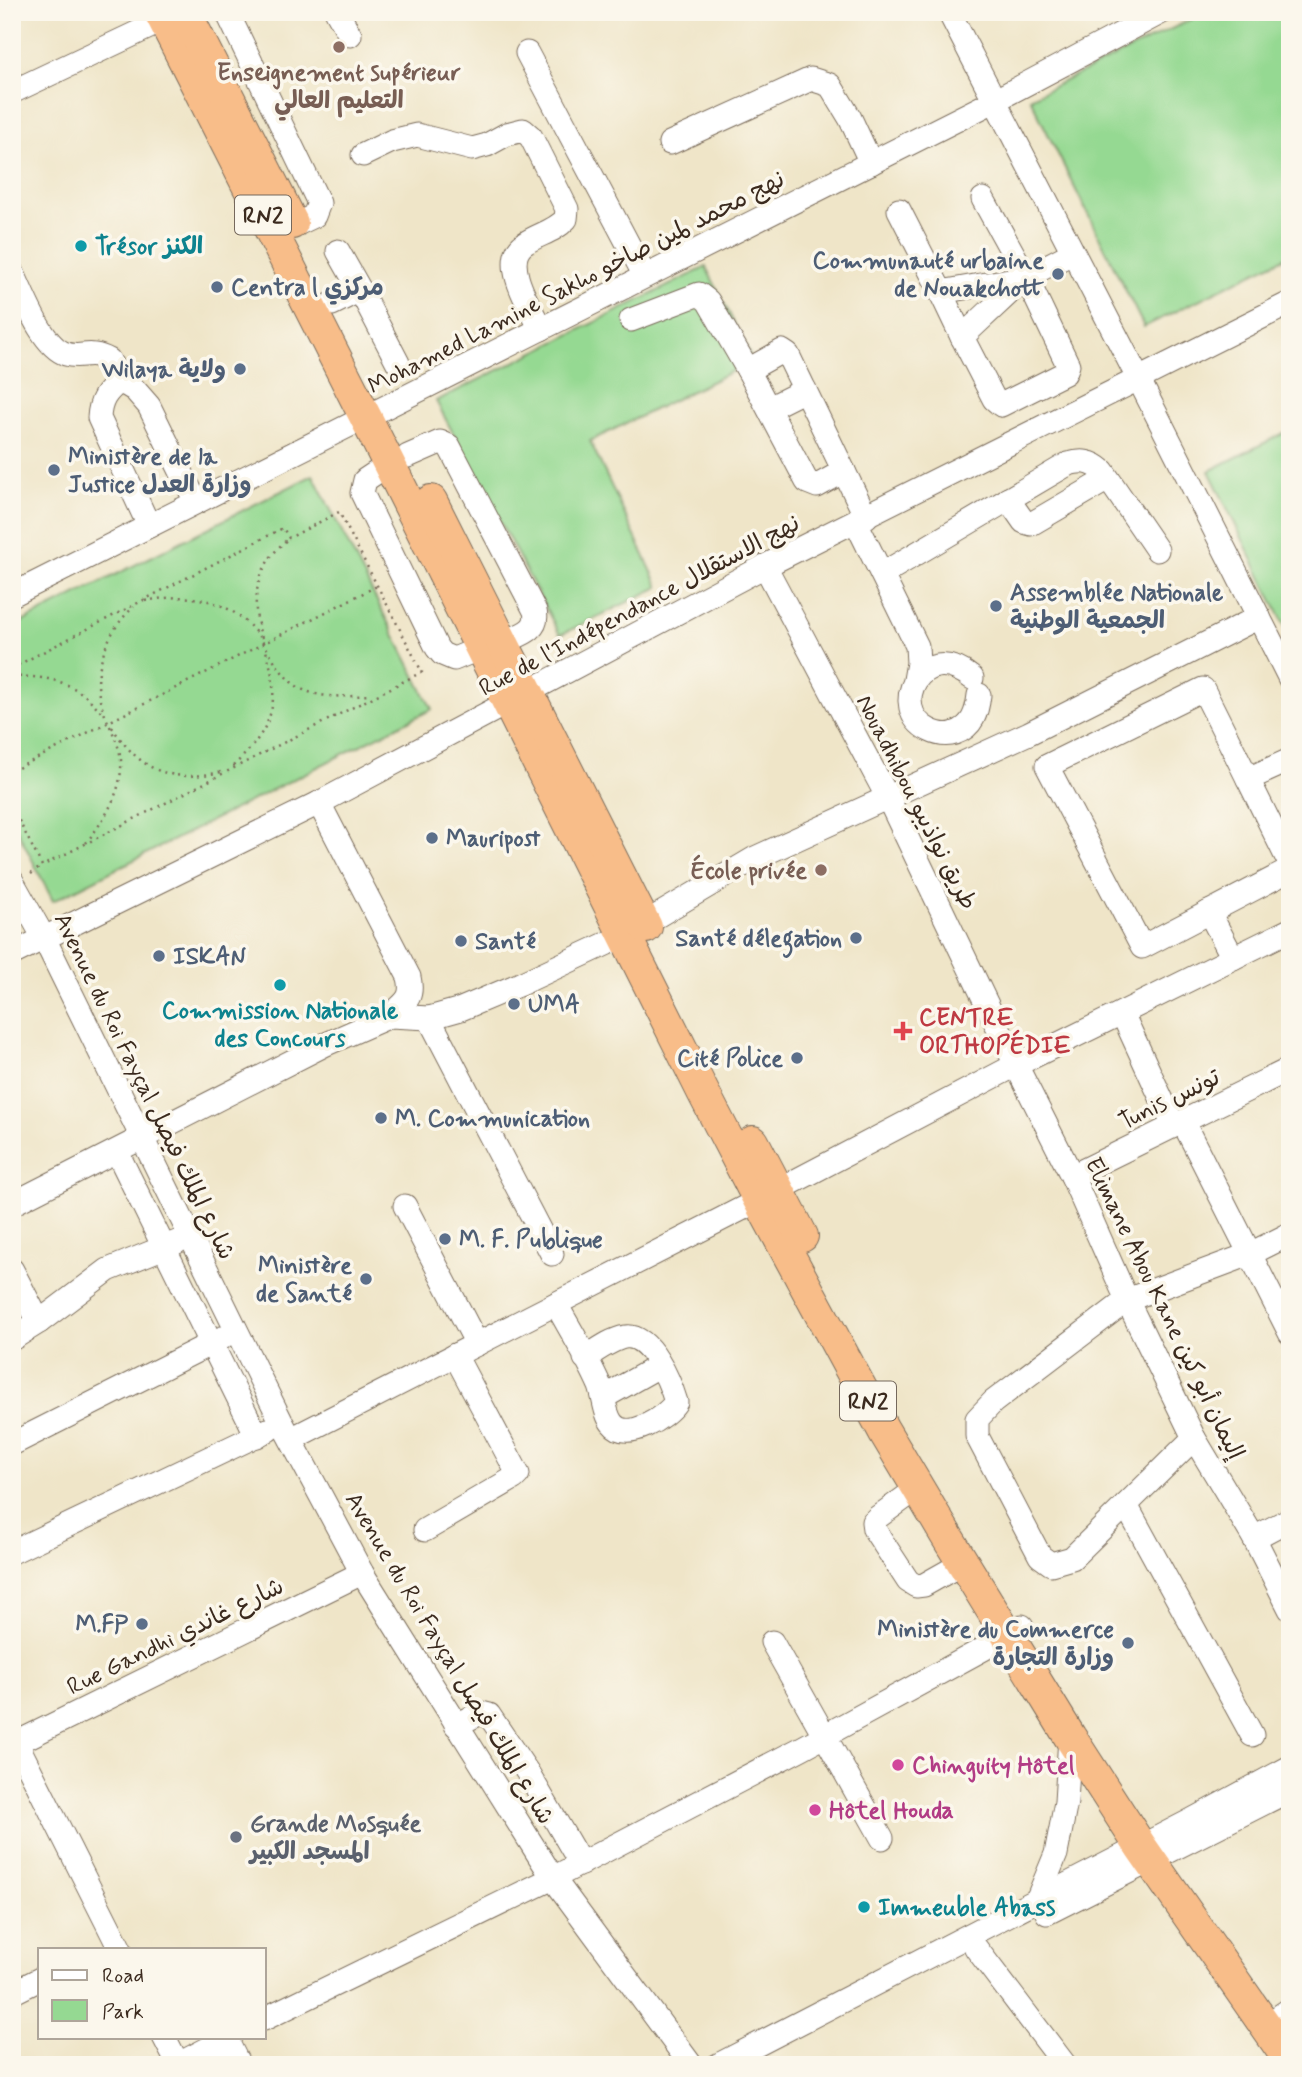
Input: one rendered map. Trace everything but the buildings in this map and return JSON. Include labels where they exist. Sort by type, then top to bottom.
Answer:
[{"type":"highway","name":"RN2","points":[[178,14],[293,226],[332,304],[375,413]]},
{"type":"highway","name":"RN2","points":[[178,14],[518,698],[918,1488],[963,1563],[1015,1630],[1083,1727],[1152,1850],[1286,2021]]},
{"type":"highway","name":"RN2","points":[[768,1195],[901,1424],[1015,1630],[1070,1737],[1152,1850],[1290,2061]]},
{"type":"street","points":[[227,12],[319,203],[314,216],[293,226]]},
{"type":"street","points":[[337,12],[350,35]]},
{"type":"street","points":[[949,12],[1290,679]]},
{"type":"street","name":"Mohamed Lamine Sakho نهج محمد لمين صاخو","points":[[12,595],[994,101],[1162,12]]},
{"type":"street","points":[[12,92],[178,14]]},
{"type":"street","points":[[527,53],[645,276]]},
{"type":"street","points":[[670,143],[811,79],[830,85],[850,118],[871,163]]},
{"type":"street","points":[[363,155],[392,141],[417,135],[472,149],[523,130],[531,137],[566,209],[566,219],[559,226],[522,245],[514,259],[516,276],[541,329]]},
{"type":"street","points":[[899,210],[994,399],[1001,405],[1065,373],[1068,365],[1026,277],[983,199]]},
{"type":"street","points":[[338,251],[398,363]]},
{"type":"street","points":[[962,337],[1026,277],[1072,253]]},
{"type":"street","points":[[12,271],[46,339],[58,351],[69,355],[91,353],[109,360],[120,381],[135,390],[149,406],[196,502]]},
{"type":"street","points":[[940,291],[945,293],[1026,277]]},
{"type":"street","points":[[332,304],[360,290]]},
{"type":"street","points":[[631,320],[699,294],[708,301],[748,370],[807,482],[817,486],[844,471]]},
{"type":"street","name":"Rue de l'Indépendance نهج الاستقلال","points":[[12,954],[319,803],[765,566],[1290,303]]},
{"type":"street","points":[[748,370],[782,352],[788,355],[844,471],[882,574],[917,646],[918,663],[910,696],[912,713],[922,726],[937,734],[954,734],[968,726],[978,712],[976,687],[960,668],[944,665],[917,646]]},
{"type":"street","points":[[120,381],[107,391],[100,404],[99,418],[149,526]]},
{"type":"street","points":[[769,408],[805,390]]},
{"type":"street","points":[[399,460],[440,442],[449,446],[535,611],[536,621],[531,629],[492,645]]},
{"type":"street","points":[[882,574],[1077,461],[1096,465],[1157,550]]},
{"type":"street","points":[[1008,499],[1024,522],[1031,524],[1108,479]]},
{"type":"street","name":"Nouadhibou طريق نواذيبو","points":[[765,566],[888,798],[1016,1065]]},
{"type":"street","points":[[390,1016],[429,1018],[485,1000],[635,929],[755,858],[1096,699],[1259,617]]},
{"type":"street","points":[[915,680],[928,669],[944,665]]},
{"type":"street","points":[[1290,864],[1203,689],[1047,766],[1142,947],[1290,870]]},
{"type":"street","points":[[1096,699],[1112,734]]},
{"type":"street","points":[[1248,779],[1290,760]]},
{"type":"street","points":[[12,1204],[324,1045],[390,1016],[410,998],[412,990],[409,977],[319,803]]},
{"type":"street","name":"Avenue du Roi Fayçal شارع الملك فيصل","points":[[12,881],[44,938],[286,1431],[362,1573],[554,1878],[691,2065]]},
{"type":"street","points":[[1209,912],[1233,958]]},
{"type":"street","points":[[12,1552],[257,1436],[286,1431],[455,1355],[1016,1065],[1290,930]]},
{"type":"street","points":[[1122,1013],[1290,1333]]},
{"type":"street","points":[[429,1018],[552,1254]]},
{"type":"street","name":"Elimane Abou Kane إليمان أبو كين","points":[[1016,1065],[1072,1176],[1127,1300],[1194,1438],[1287,1598]]},
{"type":"street","name":"Tunis تونس","points":[[1072,1176],[1290,1069]]},
{"type":"street","points":[[117,1152],[257,1436]]},
{"type":"street","points":[[405,1206],[477,1344]]},
{"type":"street","points":[[1194,1438],[1072,1558],[1051,1564],[1040,1556],[977,1436],[976,1419],[993,1402],[1127,1300],[1250,1254],[1290,1234]]},
{"type":"street","points":[[12,1339],[108,1270],[190,1236]]},
{"type":"street","points":[[12,1270],[39,1322]]},
{"type":"street","points":[[556,1304],[604,1396],[611,1422],[620,1429],[633,1432],[670,1412],[677,1402],[647,1344],[636,1337],[622,1337],[585,1358]]},
{"type":"street","points":[[12,1444],[236,1331]]},
{"type":"street","points":[[425,1530],[518,1474],[455,1355]]},
{"type":"street","points":[[604,1396],[659,1366]]},
{"type":"street","points":[[918,1488],[877,1517],[873,1522],[874,1529],[908,1581],[916,1586],[924,1585],[963,1563]]},
{"type":"street","points":[[1126,1505],[1252,1735]]},
{"type":"street","points":[[1254,1538],[1290,1519]]},
{"type":"street","name":"Rue Gandhi شارع غاندي","points":[[14,1741],[362,1573]]},
{"type":"street","points":[[266,2018],[554,1878],[1015,1630]]},
{"type":"street","points":[[772,1642],[882,1839]]},
{"type":"street","points":[[456,1725],[481,1713],[489,1715],[528,1773],[581,1864]]},
{"type":"street","points":[[1037,1900],[1056,1854],[1066,1802],[1070,1737]]},
{"type":"street","points":[[14,1741],[112,1947]]},
{"type":"street","points":[[752,2065],[976,1948],[1152,1850],[1290,1767]]},
{"type":"street","points":[[718,2065],[1037,1900],[1290,1790]]},
{"type":"street","points":[[976,1948],[1065,2065]]},
{"type":"street","points":[[12,1993],[38,1980]]},
{"type":"street","points":[[164,2038],[177,2065],[228,2038],[239,2065]]},
{"type":"path","points":[[12,677],[33,676],[70,685],[82,692],[95,703],[124,746],[137,760],[150,767],[167,774],[184,776],[209,775],[230,770],[256,742],[270,715],[273,701],[274,678],[257,626],[254,601],[257,585],[268,560],[289,538],[339,512],[422,671],[84,846],[42,866],[12,807]]},
{"type":"path","points":[[12,667],[283,528],[289,538]]},
{"type":"path","points":[[12,771],[377,586]]},
{"type":"path","points":[[84,846],[107,812],[116,794],[120,776],[121,759],[98,694],[101,663],[123,616],[141,602],[172,597],[208,599],[239,616],[263,642],[279,672],[305,690],[336,697],[374,695]]},
{"type":"green space","points":[[1206,12],[1290,12],[1290,255],[1144,327],[1030,98]]},
{"type":"green space","points":[[706,267],[753,361],[590,441],[659,587],[560,635],[436,401]]},
{"type":"green space","points":[[1290,430],[1290,636],[1209,471]]},
{"type":"green space","points":[[313,475],[432,709],[53,901],[12,820],[12,627]]},
{"type":"place","name":"Enseignement supérieur التعليم العالي","points":[[339,47]]},
{"type":"place","name":"Trésor الكنز","points":[[81,246]]},
{"type":"place","name":"Communauté urbaine de Nouakchott","points":[[1058,274]]},
{"type":"place","name":"Centra l مركزي","points":[[217,287]]},
{"type":"place","name":"Wilaya ولاية","points":[[240,369]]},
{"type":"place","name":"Ministère de la Justice وزارة العدل","points":[[54,470]]},
{"type":"place","name":"Assemblée Nationale الجمعية الوطنية","points":[[996,606]]},
{"type":"place","name":"Mauripost","points":[[432,838]]},
{"type":"place","name":"École privée","points":[[821,870]]},
{"type":"place","name":"Santé délegation","points":[[856,938]]},
{"type":"place","name":"Santé","points":[[461,941]]},
{"type":"place","name":"ISKAN","points":[[159,956]]},
{"type":"place","name":"Commission Nationale des Concours","points":[[280,985]]},
{"type":"place","name":"UMA","points":[[514,1004]]},
{"type":"place","name":"CENTRE ORTHOPÉDIE","points":[[903,1031]]},
{"type":"place","name":"Cité Police","points":[[797,1058]]},
{"type":"place","name":"M. Communication","points":[[381,1118]]},
{"type":"place","name":"M. F. Publique","points":[[445,1239]]},
{"type":"place","name":"Ministère de Santé","points":[[366,1279]]},
{"type":"place","name":"M.FP","points":[[142,1624]]},
{"type":"place","name":"Ministère du Commerce وزارة التجارة","points":[[1128,1643]]},
{"type":"place","name":"Chinguity Hôtel","points":[[898,1765]]},
{"type":"place","name":"Hôtel Houda","points":[[815,1810]]},
{"type":"place","name":"Grande Mosquée المسجد الكبير","points":[[236,1837]]},
{"type":"place","name":"Immeuble Abass","points":[[864,1907]]}]
